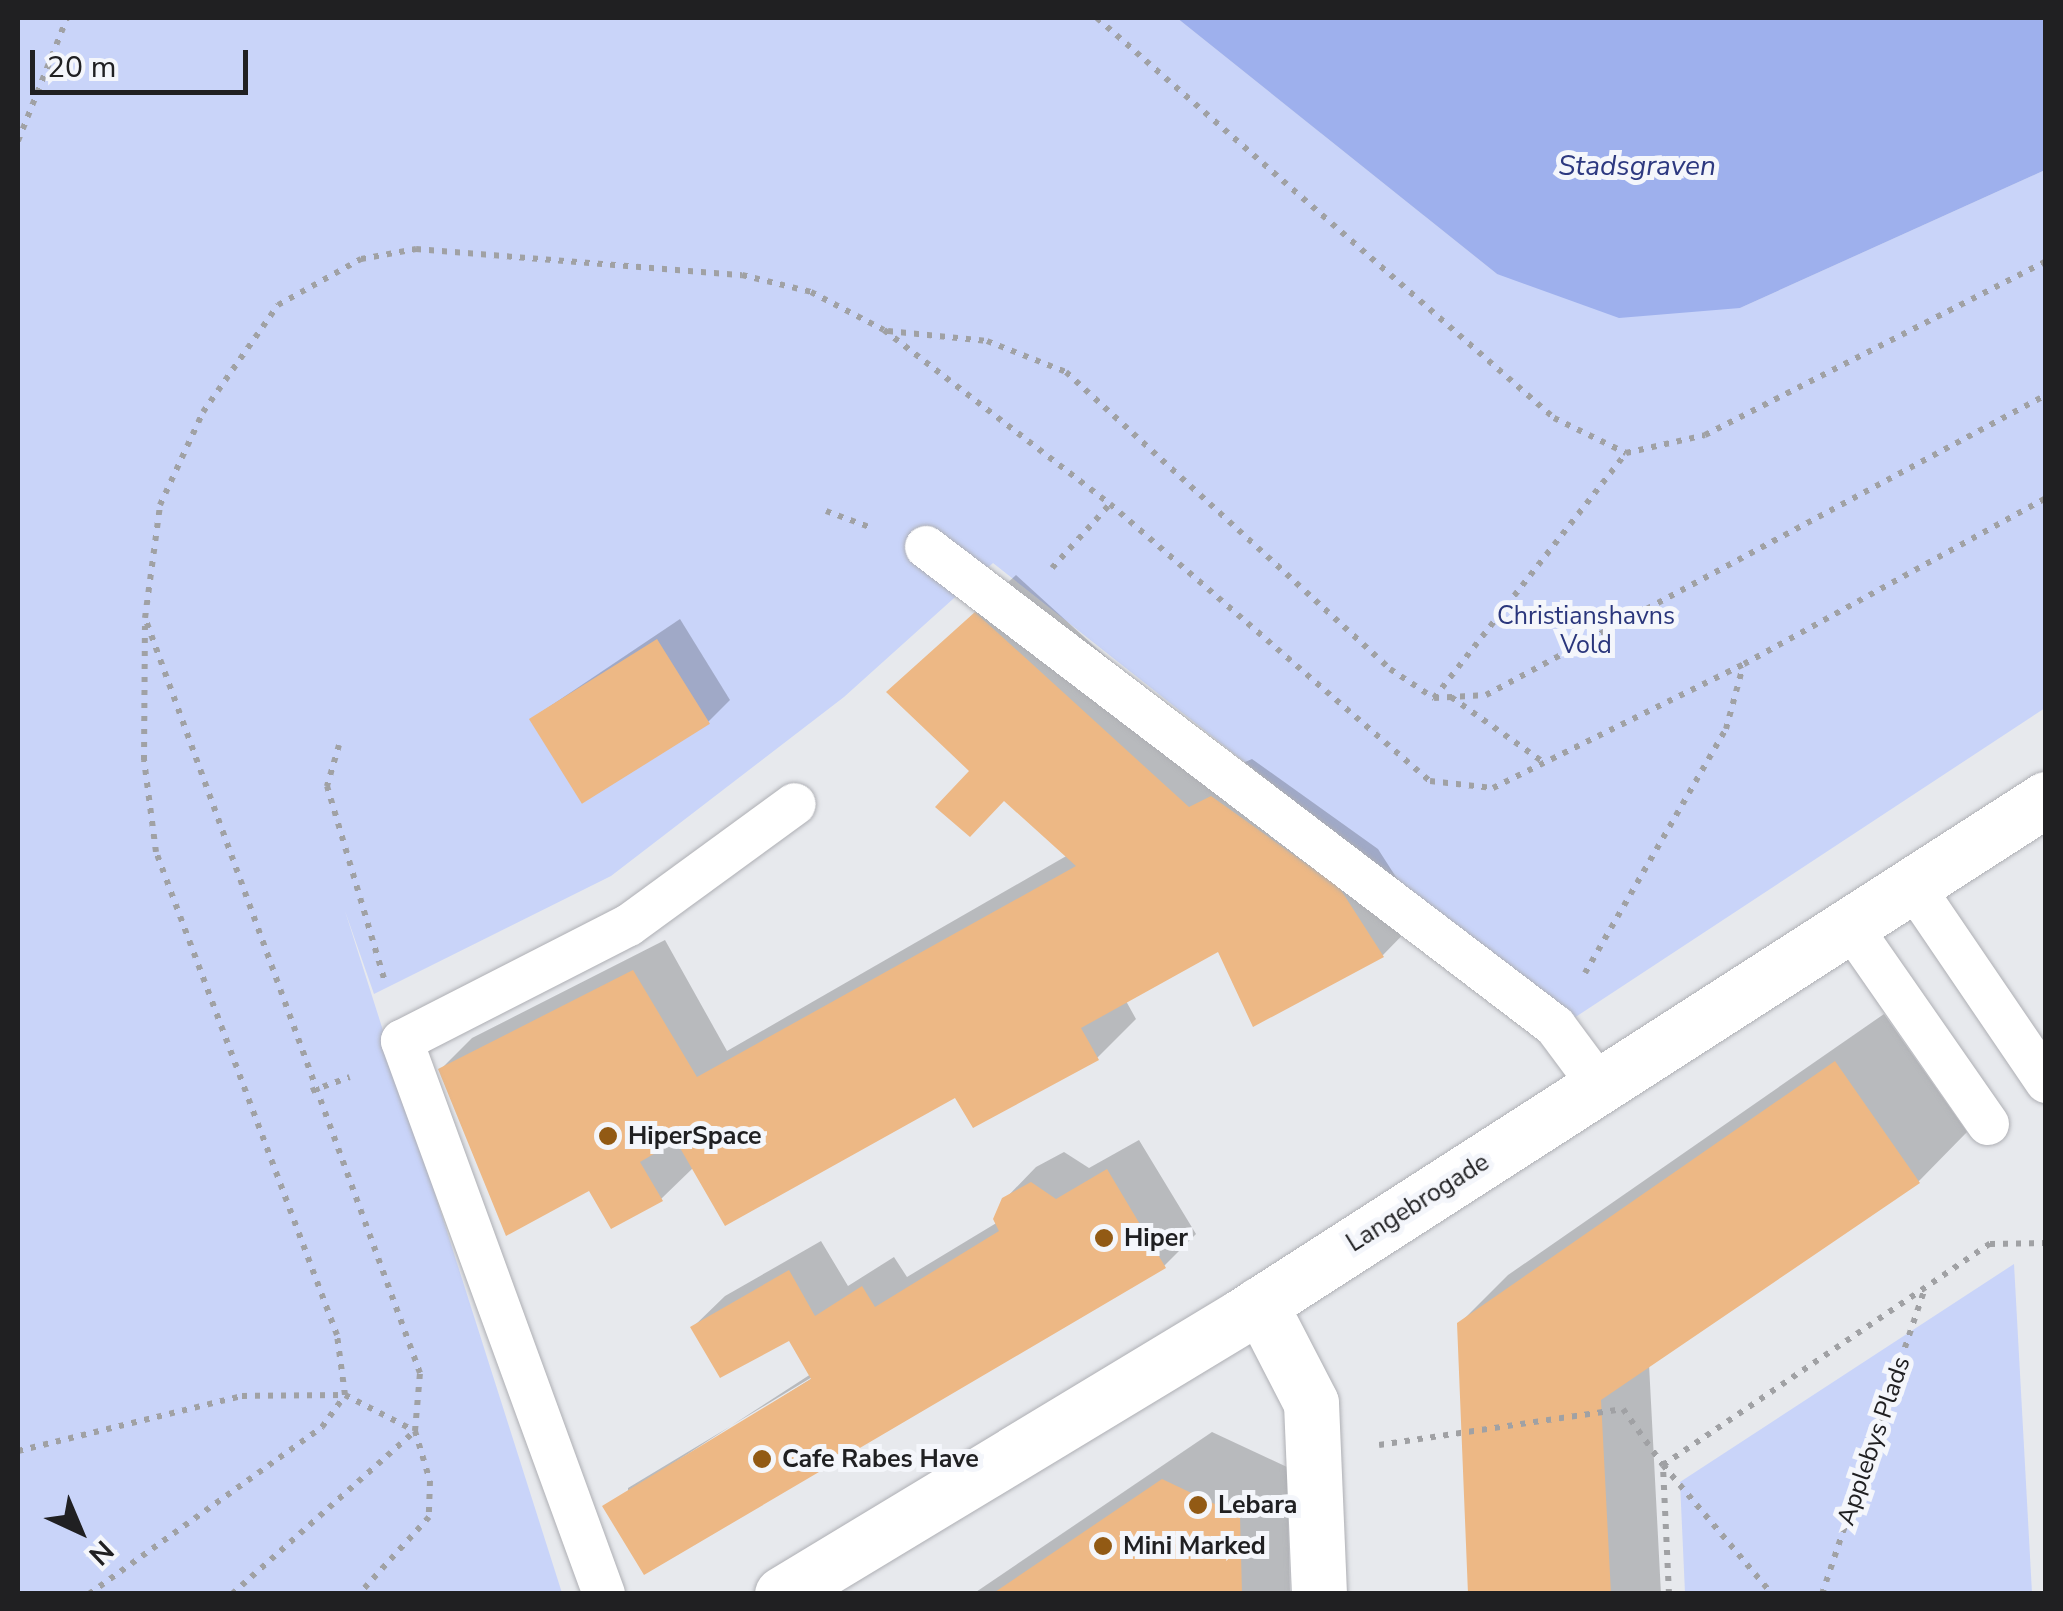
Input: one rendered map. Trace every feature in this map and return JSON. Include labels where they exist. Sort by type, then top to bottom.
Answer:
[{"type":"street","name":"Langebrogade","points":[[782,1594],[1260,1304],[2046,799]]},
{"type":"street","points":[[1260,1304],[1311,1403],[1319,1594]]},
{"type":"lane","points":[[926,546],[1555,1026],[1601,1088]]},
{"type":"lane","points":[[604,1594],[402,1041],[629,925],[794,804]]},
{"type":"lane","points":[[1913,886],[2046,1082]]},
{"type":"lane","points":[[1850,928],[1988,1124]]},
{"type":"path","points":[[18,141],[67,18]]},
{"type":"path","points":[[1097,18],[1554,418],[1626,453],[1705,435],[2046,261]]},
{"type":"path","points":[[89,1594],[322,1427],[345,1395],[337,1335],[156,852],[144,760],[145,618],[160,505],[203,412],[278,305],[362,259],[416,249],[742,275],[811,292],[884,330],[1110,504],[1430,782],[1493,788],[1744,664],[2046,498]]},
{"type":"path","points":[[884,330],[987,341],[1066,372],[1390,669],[1434,698],[1486,695],[2046,395]]},
{"type":"path","points":[[1434,698],[1626,453]]},
{"type":"path","points":[[1014,610],[1110,504]]},
{"type":"path","points":[[145,618],[420,1373],[415,1430],[429,1516],[359,1594]]},
{"type":"path","points":[[1555,1026],[1726,729],[1744,664]]},
{"type":"path","points":[[1451,697],[1544,763]]},
{"type":"path","points":[[339,745],[327,786],[402,1041]]},
{"type":"path","name":"Applebys Plads","points":[[1663,1465],[1990,1244],[2046,1243]]},
{"type":"path","name":"Applebys Plads","points":[[1822,1594],[1925,1288]]},
{"type":"path","points":[[18,1451],[242,1396],[345,1395],[415,1430]]},
{"type":"path","points":[[1314,1455],[1623,1409],[1663,1465],[1772,1594]]},
{"type":"path","points":[[232,1594],[415,1430]]},
{"type":"path","points":[[1663,1465],[1668,1594]]},
{"type":"green space","name":"Christianshavns Vold","points":[[18,18],[1177,18],[1497,274],[1740,308],[2045,170],[2045,708],[1571,1020],[993,563],[844,697],[611,876],[374,994],[345,911],[562,1593],[18,1593]]},
{"type":"green space","points":[[2014,1264],[2032,1593],[1685,1593],[1680,1482]]},
{"type":"water","name":"Stadsgraven","points":[[1177,18],[2045,18],[2045,170],[1740,308],[1619,318],[1497,274]]},
{"type":"building","points":[[975,612],[1189,807],[1211,796],[1339,887],[1384,957],[1253,1027],[1218,952],[1081,1028],[1099,1060],[973,1128],[955,1098],[725,1226],[676,1141],[640,1162],[663,1201],[611,1229],[589,1191],[506,1236],[438,1069],[633,970],[697,1077],[1076,866],[1004,801],[970,837],[935,807],[969,771],[886,692]]},
{"type":"building","points":[[657,639],[710,724],[582,804],[529,719]]},
{"type":"building","points":[[1835,1061],[1920,1183],[1601,1400],[1611,1594],[1468,1594],[1457,1323]]},
{"type":"building","points":[[1107,1169],[1166,1268],[644,1575],[602,1506],[811,1379],[789,1341],[720,1378],[690,1327],[789,1270],[815,1316],[862,1286],[875,1307],[999,1231],[993,1219],[1002,1198],[1031,1182],[1056,1199]]},
{"type":"building","points":[[1162,1479],[1240,1516],[1242,1594],[992,1594]]},
{"type":"place","name":"HiperSpace","points":[[608,1136]]},
{"type":"place","name":"Hiper","points":[[1104,1238]]},
{"type":"place","name":"Cafe Rabes Have","points":[[762,1459]]},
{"type":"place","name":"Lebara","points":[[1198,1505]]},
{"type":"place","name":"Mini Marked","points":[[1103,1546]]}]
